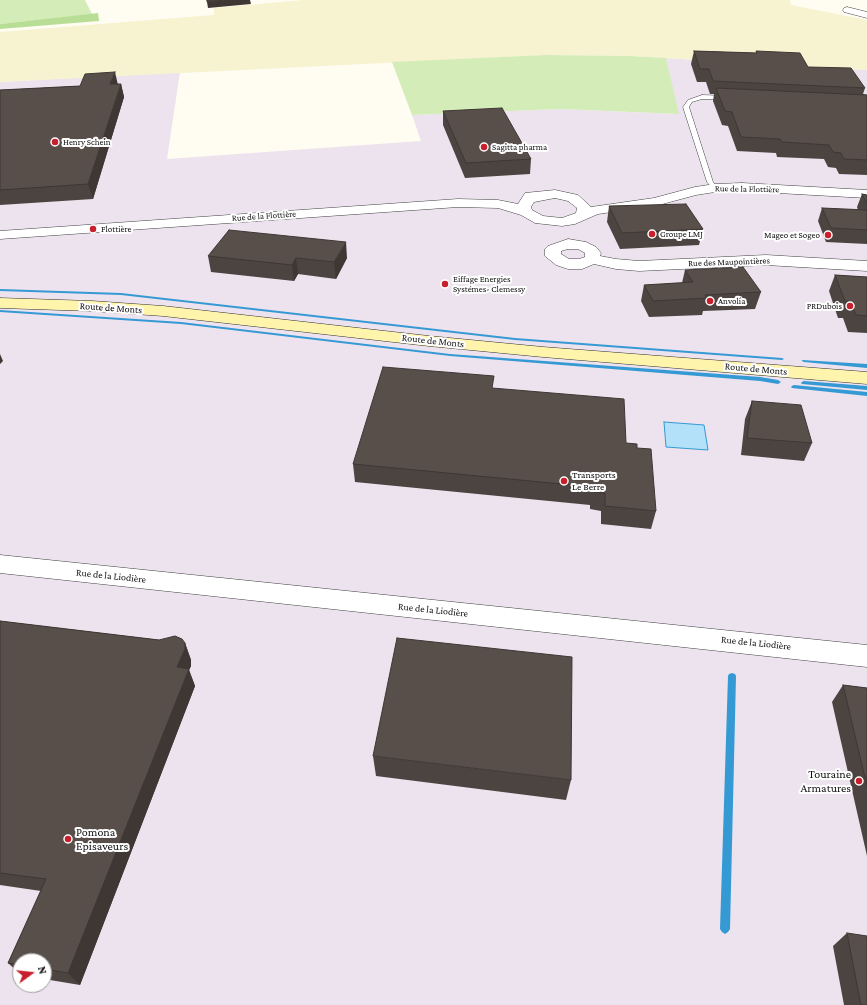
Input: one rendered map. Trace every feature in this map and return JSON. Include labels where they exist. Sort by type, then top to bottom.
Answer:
[{"type":"main road","name":"Route de Monts","points":[[0,303],[92,306],[162,311],[543,352],[867,378]]},
{"type":"street","points":[[848,10],[867,15]]},
{"type":"street","name":"Rue de la Flottière","points":[[0,235],[458,203],[498,204],[526,212],[540,220],[562,222],[570,221],[581,208],[598,210],[655,202],[695,191],[715,188],[742,187],[867,194]]},
{"type":"street","points":[[526,212],[524,207],[525,203],[529,199],[545,194]]},
{"type":"street","points":[[458,203],[545,194],[565,196],[581,208]]},
{"type":"street","name":"Rue des Maupointières","points":[[562,222],[568,244],[581,245],[591,250],[593,253],[592,259],[616,264],[639,266],[766,260],[867,266]]},
{"type":"street","name":"Rue de la Liodière","points":[[0,564],[867,656]]},
{"type":"lane","points":[[715,188],[710,182],[686,107],[690,101],[702,97],[736,98]]},
{"type":"shaded area","points":[[304,0],[790,0],[791,5],[867,20],[867,70],[630,56],[545,55],[0,82],[0,32],[214,15],[214,8]]},
{"type":"shaded area","points":[[666,58],[867,70],[867,1005],[0,1005],[0,82],[180,72],[167,159],[421,141],[412,115],[560,109],[678,114]]},
{"type":"green space","points":[[0,0],[85,0],[92,14],[0,24]]},
{"type":"green space","points":[[98,13],[99,21],[0,29],[0,24]]},
{"type":"green space","points":[[545,55],[666,58],[679,114],[560,109],[412,115],[392,62]]},
{"type":"water","points":[[664,422],[704,425],[708,450],[666,447]]},
{"type":"building","points":[[207,0],[225,0],[207,2]]},
{"type":"building","points":[[694,51],[800,53],[808,67],[851,68],[865,88],[713,81],[709,69],[700,69]]},
{"type":"building","name":"Henry Schein","points":[[115,72],[110,84],[121,84],[88,184],[0,190],[0,90],[80,86],[85,74]]},
{"type":"building","points":[[716,88],[867,95],[867,160],[844,159],[841,153],[833,152],[829,145],[782,142],[780,139],[741,137],[732,112],[725,111]]},
{"type":"building","name":"Sagitta pharma","points":[[502,108],[531,159],[466,163],[443,111]]},
{"type":"building","points":[[862,194],[867,195],[867,204]]},
{"type":"building","points":[[686,204],[703,229],[622,233],[609,206]]},
{"type":"building","points":[[822,208],[867,210],[867,230],[831,228]]},
{"type":"building","points":[[229,230],[346,242],[334,262],[296,258],[292,265],[208,256]]},
{"type":"building","points":[[743,267],[761,292],[705,295],[707,298],[653,301],[644,285],[693,282],[685,270]]},
{"type":"building","points":[[835,275],[867,277],[867,316],[856,315],[850,301],[845,301]]},
{"type":"building","points":[[383,367],[494,376],[492,388],[624,399],[626,443],[637,444],[637,448],[651,449],[656,511],[605,506],[605,493],[593,492],[593,487],[353,464]]},
{"type":"building","points":[[752,401],[801,405],[812,443],[747,438]]},
{"type":"building","name":"Pomona Episaveurs","points":[[0,621],[159,640],[175,636],[182,639],[185,643],[185,649],[177,667],[189,669],[68,973],[52,970],[52,953],[13,953],[46,879],[0,873]]},
{"type":"building","points":[[397,638],[572,657],[571,780],[373,756]]},
{"type":"building","points":[[843,685],[867,688],[867,786]]},
{"type":"building","points":[[847,933],[867,936],[867,1005],[861,1005]]},
{"type":"building","name":"Pomona Episaveurs","points":[[12,954],[12,964],[8,963]]},
{"type":"waterway","points":[[0,290],[121,294],[515,339],[782,359]]},
{"type":"waterway","points":[[0,311],[181,323],[450,355],[760,379],[778,382]]},
{"type":"waterway","points":[[804,361],[867,366]]},
{"type":"waterway","points":[[804,383],[867,388]]},
{"type":"waterway","points":[[794,387],[867,394]]},
{"type":"waterway","points":[[725,929],[732,676]]},
{"type":"place","name":"Henry Schein","points":[[55,142]]},
{"type":"place","name":"Sagitta pharma","points":[[484,147]]},
{"type":"place","name":"Flottière","points":[[93,229]]},
{"type":"place","name":"Groupe LMJ","points":[[652,234]]},
{"type":"place","name":"Mageo et Sogeo","points":[[828,235]]},
{"type":"place","name":"Eiffage Energies Systémes- Clemessy","points":[[445,284]]},
{"type":"place","name":"Anvolia","points":[[710,301]]},
{"type":"place","name":"PRDubois","points":[[850,306]]},
{"type":"place","name":"Transports Le Berre","points":[[564,481]]},
{"type":"place","name":"Touraine Armatures","points":[[859,781]]},
{"type":"place","name":"Pomona Episaveurs","points":[[68,839]]}]
